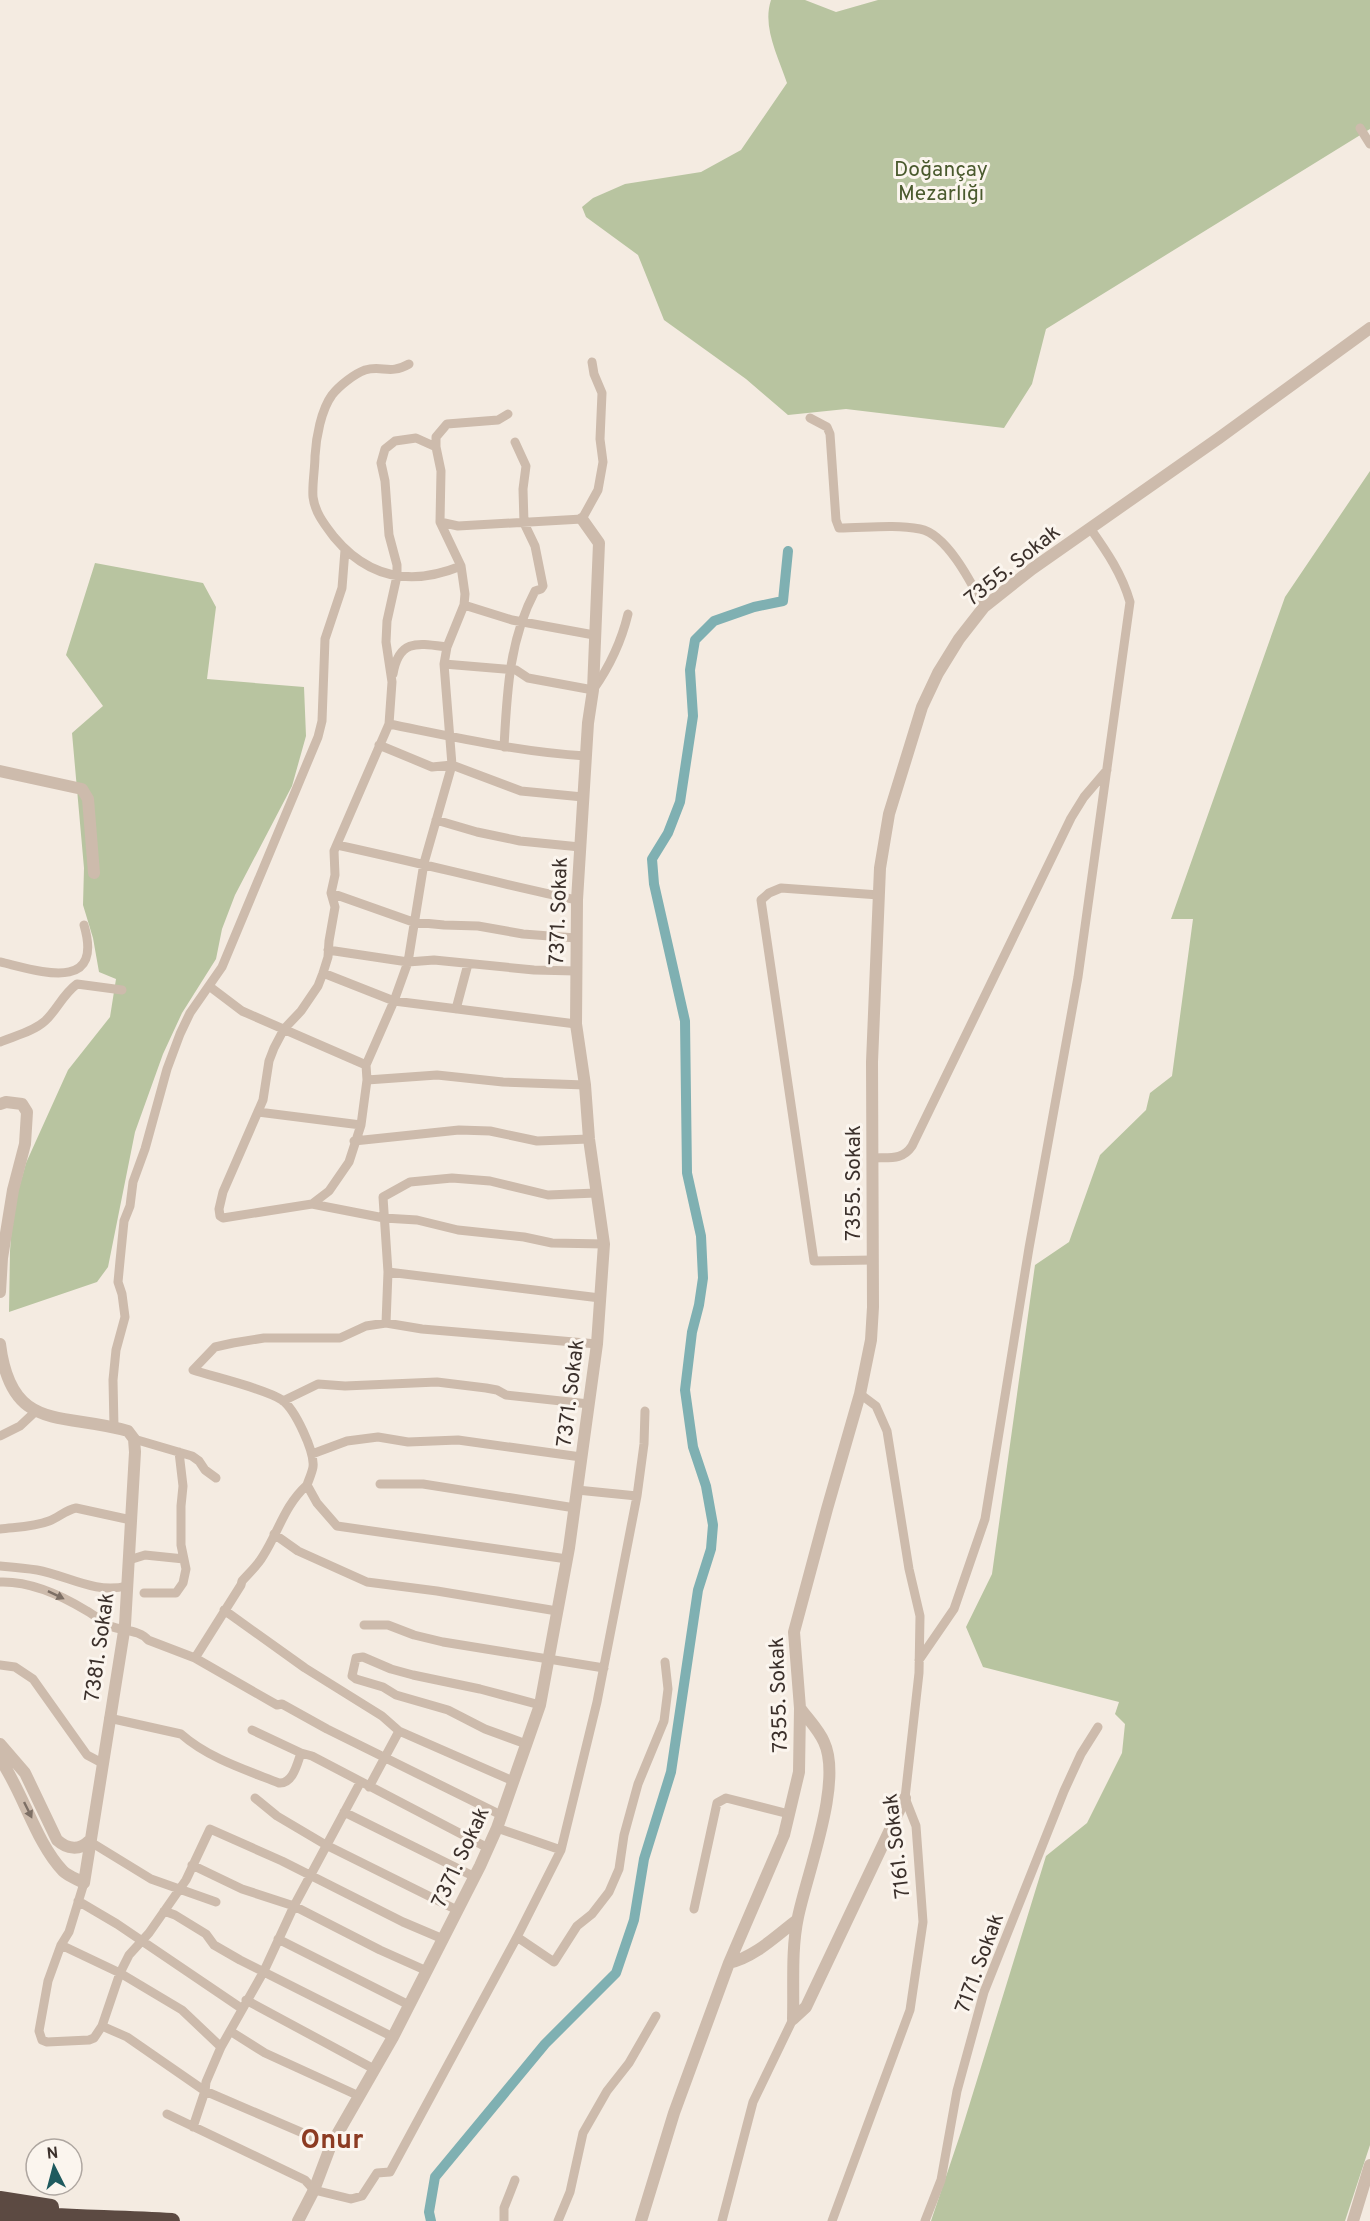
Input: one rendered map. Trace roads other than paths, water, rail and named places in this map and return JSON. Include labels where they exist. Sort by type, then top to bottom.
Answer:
[{"type":"highway","points":[[0,2199],[126,2218]]},
{"type":"highway","points":[[0,2213],[172,2221]]},
{"type":"street","points":[[1360,128],[1370,144]]},
{"type":"street","name":"7355. Sokak","points":[[641,2221],[674,2113],[729,1963],[784,1835],[799,1772],[800,1708],[794,1632],[860,1394],[871,1340],[872,1062],[880,868],[890,814],[922,708],[943,664],[984,607],[1032,569],[1219,438],[1370,328]]},
{"type":"street","points":[[440,522],[458,526],[582,519],[598,490],[603,462],[600,439],[603,393],[594,374],[592,362]]},
{"type":"street","points":[[409,363],[398,370],[365,370],[346,382],[332,396],[316,437],[313,497],[318,514],[345,550],[365,565],[382,573],[397,576],[432,575],[461,566]]},
{"type":"street","points":[[312,1204],[329,1191],[341,1176],[349,1162],[361,1125],[367,1080],[366,1065],[408,962],[424,863],[452,765],[444,664],[447,647],[464,605],[465,585],[461,566],[440,522],[441,471],[436,437],[447,424],[498,420],[508,414]]},
{"type":"street","points":[[810,418],[826,427],[830,434],[836,520],[839,528],[902,527],[921,529],[931,533],[965,572],[984,607]]},
{"type":"street","points":[[392,682],[386,642],[387,621],[397,576],[397,565],[389,535],[385,481],[381,463],[385,449],[395,441],[416,438],[436,447]]},
{"type":"street","points":[[504,747],[510,670],[518,629],[535,591],[543,586],[538,572],[536,546],[524,523],[523,489],[526,466],[515,442]]},
{"type":"street","name":"7371. Sokak","points":[[298,2221],[314,2190],[331,2145],[393,2037],[475,1877],[497,1828],[540,1705],[567,1559],[597,1344],[604,1244],[576,1024],[576,900],[588,723],[593,690],[599,543],[582,519]]},
{"type":"street","points":[[919,1660],[954,1609],[985,1519],[1033,1224],[1078,977],[1130,602],[1125,583],[1090,528]]},
{"type":"street","points":[[114,1427],[113,1380],[116,1350],[125,1317],[118,1282],[124,1221],[130,1206],[133,1182],[145,1149],[167,1069],[190,1013],[222,967],[318,737],[322,721],[325,639],[342,588],[345,550]]},
{"type":"street","points":[[464,605],[522,621],[594,635]]},
{"type":"street","points":[[444,664],[516,670],[528,678],[593,690],[608,668],[621,641],[628,614]]},
{"type":"street","points":[[447,647],[419,645],[404,649],[396,658],[389,724],[334,851],[335,874],[331,893],[335,907],[323,973],[318,986],[301,1011],[284,1029],[269,1061],[263,1100],[223,1192],[219,1209],[220,1216],[231,1218],[265,1210],[312,1204],[384,1218],[417,1220],[458,1230],[524,1237],[552,1243],[604,1244]]},
{"type":"street","points":[[389,724],[504,747],[586,756]]},
{"type":"street","points":[[379,746],[432,767],[452,765],[520,791],[583,797]]},
{"type":"street","points":[[872,1158],[900,1157],[906,1154],[912,1146],[1071,818],[1084,797],[1108,769]]},
{"type":"street","points":[[0,771],[82,789],[88,799],[94,873]]},
{"type":"street","points":[[436,820],[520,841],[580,847]]},
{"type":"street","points":[[337,845],[424,863],[474,878],[576,900]]},
{"type":"street","points":[[873,1260],[814,1261],[761,900],[769,893],[781,888],[879,895]]},
{"type":"street","points":[[331,893],[413,922],[444,926],[478,926],[523,934],[576,938]]},
{"type":"street","points":[[0,962],[48,972],[72,973],[87,960],[84,925]]},
{"type":"street","points":[[328,950],[408,962],[434,960],[534,970],[576,971]]},
{"type":"street","points":[[456,1009],[468,964]]},
{"type":"street","points":[[323,973],[394,1001],[576,1024]]},
{"type":"street","points":[[0,1042],[39,1026],[47,1020],[70,989],[77,984],[122,990]]},
{"type":"street","points":[[209,986],[242,1011],[366,1065]]},
{"type":"street","points":[[367,1080],[437,1075],[503,1082],[585,1084]]},
{"type":"street","points":[[0,1104],[6,1102],[22,1104],[27,1112],[25,1144],[2,1258],[0,1292]]},
{"type":"street","points":[[258,1112],[361,1125]]},
{"type":"street","points":[[354,1141],[459,1130],[490,1131],[537,1141],[589,1139]]},
{"type":"street","points":[[386,1323],[388,1272],[384,1197],[411,1182],[452,1178],[490,1181],[548,1195],[596,1193]]},
{"type":"street","points":[[388,1272],[600,1298]]},
{"type":"street","points":[[195,1658],[242,1581],[263,1558],[297,1494],[307,1485],[313,1468],[312,1454],[298,1422],[283,1401],[192,1370],[215,1347],[264,1338],[340,1338],[366,1326],[386,1323],[422,1329],[597,1344]]},
{"type":"street","points":[[1,1353],[12,1388],[25,1404],[36,1411],[44,1415],[128,1431],[134,1439],[179,1452],[199,1461],[205,1470],[216,1478]]},
{"type":"street","points":[[283,1401],[318,1384],[345,1386],[438,1382],[497,1390],[506,1395],[588,1404]]},
{"type":"street","name":"7161. Sokak","points":[[832,2221],[910,2010],[923,1922],[916,1826],[905,1798],[919,1660],[920,1616],[909,1569],[887,1431],[876,1406],[860,1394]]},
{"type":"street","points":[[0,1436],[20,1426],[36,1411]]},
{"type":"street","points":[[167,2114],[305,2180],[314,2190],[351,2199],[362,2196],[377,2173],[390,2172],[517,1937],[561,1850],[604,1668],[637,1496],[644,1444],[645,1411]]},
{"type":"street","points":[[312,1454],[347,1441],[378,1437],[408,1442],[458,1440],[581,1457]]},
{"type":"street","name":"7381. Sokak","points":[[84,1883],[124,1630],[134,1439]]},
{"type":"street","points":[[144,1593],[171,1594],[179,1591],[183,1583],[186,1569],[181,1506],[183,1486],[179,1452]]},
{"type":"street","points":[[380,1484],[423,1484],[574,1508]]},
{"type":"street","points":[[307,1485],[317,1503],[337,1526],[567,1559]]},
{"type":"street","points":[[577,1490],[637,1496]]},
{"type":"street","points":[[0,1529],[50,1521],[67,1510],[76,1508],[131,1520]]},
{"type":"street","points":[[274,1534],[298,1551],[367,1582],[557,1611]]},
{"type":"street","points":[[129,1560],[145,1555],[184,1559]]},
{"type":"street","points":[[0,1566],[36,1570],[68,1578],[91,1587],[114,1589],[127,1586]]},
{"type":"street","points":[[0,1582],[32,1586],[51,1592],[88,1611],[107,1625],[143,1634],[148,1640],[195,1658],[277,1705],[282,1704],[327,1729],[501,1815]]},
{"type":"street","points":[[224,1610],[304,1668],[382,1716],[399,1731],[513,1781]]},
{"type":"street","points":[[364,1625],[388,1625],[414,1635],[444,1642],[604,1668]]},
{"type":"street","points":[[334,1687],[352,1676],[356,1658],[363,1657],[413,1676],[480,1689],[540,1705]]},
{"type":"street","points":[[517,1937],[554,1962],[577,1926],[592,1914],[609,1892],[619,1869],[624,1835],[638,1784],[664,1721],[668,1689],[665,1662]]},
{"type":"street","points":[[0,1665],[15,1667],[33,1679],[87,1755],[102,1763]]},
{"type":"street","points":[[352,1676],[383,1687],[396,1695],[448,1710],[485,1729],[526,1744]]},
{"type":"street","points":[[793,2019],[794,1949],[797,1920],[831,1784],[830,1757],[824,1741],[800,1708]]},
{"type":"street","points":[[109,1718],[181,1734],[190,1742],[228,1763],[284,1784],[289,1781],[301,1753]]},
{"type":"street","name":"7171. Sokak","points":[[925,2221],[941,2180],[957,2091],[984,1992],[1064,1791],[1081,1754],[1098,1727]]},
{"type":"street","points":[[252,1730],[312,1756],[488,1848]]},
{"type":"street","points":[[193,2127],[206,2082],[243,2004],[264,1971],[294,1906],[344,1812],[399,1731]]},
{"type":"street","points":[[0,1744],[25,1773],[57,1840],[64,1846],[71,1848],[84,1846],[89,1841],[151,1879],[216,1902]]},
{"type":"street","points":[[0,1759],[11,1775],[46,1846],[64,1871],[84,1883],[69,1932],[61,1945],[48,1981],[39,2036],[47,2042],[94,2038],[102,2026],[120,1973],[129,1955],[140,1940],[149,1933],[186,1880],[210,1829],[282,1861],[403,1922],[443,1939]]},
{"type":"street","points":[[255,1798],[277,1816],[326,1845],[458,1910]]},
{"type":"street","points":[[694,1909],[717,1803],[726,1798],[789,1814]]},
{"type":"street","points":[[722,2221],[753,2102],[793,2019],[806,2007],[905,1798]]},
{"type":"street","points":[[344,1812],[475,1877]]},
{"type":"street","points":[[497,1828],[561,1850]]},
{"type":"street","points":[[192,1865],[242,1889],[294,1906],[365,1943],[427,1971]]},
{"type":"street","points":[[78,1901],[243,2004],[374,2069]]},
{"type":"street","points":[[164,1911],[206,1934],[214,1945],[393,2037]]},
{"type":"street","points":[[729,1963],[740,1960],[762,1947],[797,1920]]},
{"type":"street","points":[[278,1939],[409,2005]]},
{"type":"street","points":[[61,1945],[120,1973],[182,2010],[221,2047]]},
{"type":"street","points":[[558,2221],[570,2192],[583,2133],[607,2091],[642,2041],[656,2016]]},
{"type":"street","points":[[102,2026],[127,2037],[205,2091],[331,2145]]},
{"type":"street","points":[[230,2031],[265,2053],[359,2096]]},
{"type":"street","points":[[1353,2221],[1370,2165]]},
{"type":"street","points":[[504,2221],[504,2208],[515,2180]]},
{"type":"waterway","points":[[431,2221],[429,2212],[435,2177],[545,2044],[616,1973],[634,1920],[644,1859],[671,1772],[698,1590],[711,1549],[713,1525],[706,1486],[693,1447],[685,1390],[692,1332],[703,1278],[701,1236],[687,1173],[685,1021],[654,884],[652,859],[668,833],[680,802],[693,716],[690,670],[695,640],[714,621],[754,607],[783,601],[788,551]]},
{"type":"district","name":"Onur","points":[[332,2139]]},
{"type":"park label","name":"Doğançay Mezarlığı","points":[[941,181]]}]
